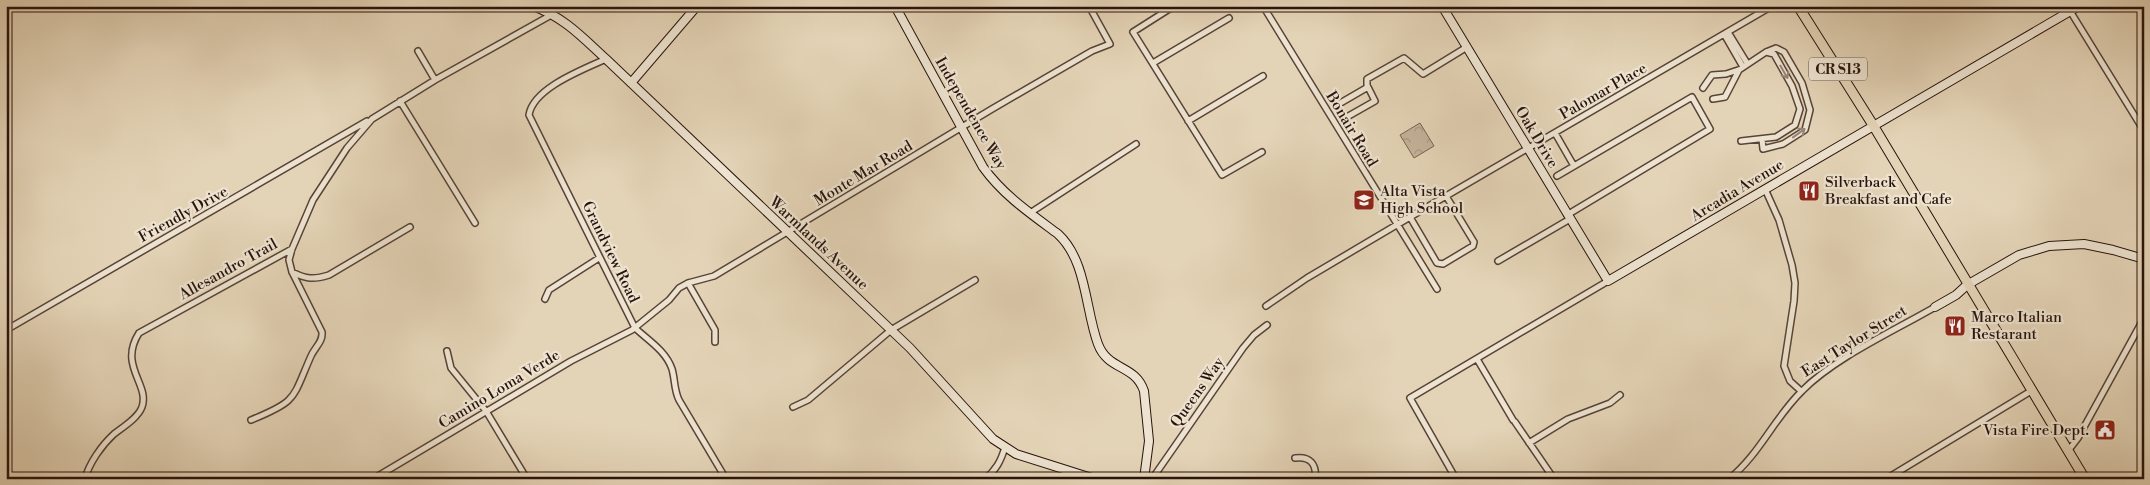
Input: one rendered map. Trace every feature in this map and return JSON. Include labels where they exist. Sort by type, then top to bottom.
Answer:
[{"type":"main road","name":"CR S13","points":[[1798,6],[1873,125],[1967,285],[2085,479]]},
{"type":"street","name":"Warmlands Avenue","points":[[532,6],[554,14],[572,27],[910,348],[993,439],[1016,454],[1095,479]]},
{"type":"street","points":[[631,83],[698,6]]},
{"type":"street","name":"Independence Way","points":[[895,6],[992,180],[1005,194],[1064,240],[1075,258],[1098,344],[1105,358],[1116,366],[1135,375],[1141,383],[1144,391],[1149,441],[1144,479]]},
{"type":"street","name":"Monte Mar Road","points":[[635,328],[670,300],[679,288],[688,283],[714,276],[1092,51],[1110,44],[1088,6]]},
{"type":"street","points":[[1174,6],[1134,32],[1152,63],[1222,175],[1262,152]]},
{"type":"street","name":"Bonair Road","points":[[1263,6],[1437,289]]},
{"type":"street","name":"Oak Drive","points":[[1442,6],[1608,281]]},
{"type":"street","name":"Palomar Place","points":[[1266,306],[1307,278],[1398,224],[1772,6]]},
{"type":"street","name":"Arcadia Avenue","points":[[1456,479],[1410,398],[2069,9],[2078,6]]},
{"type":"street","points":[[2069,9],[2144,131]]},
{"type":"street","name":"Allesandro Trail","points":[[85,479],[86,473],[98,452],[112,436],[135,416],[143,405],[142,394],[131,357],[132,344],[139,334],[292,248],[320,188],[347,148],[372,119],[435,80],[554,14]]},
{"type":"street","points":[[1152,63],[1229,18]]},
{"type":"street","points":[[1726,33],[1743,67]]},
{"type":"street","points":[[1368,87],[1338,105],[1345,118],[1375,101],[1368,87],[1367,79],[1404,58],[1423,74],[1467,47]]},
{"type":"street","points":[[1703,88],[1712,75],[1726,74],[1743,67],[1766,52],[1776,48],[1784,52],[1800,80],[1810,110],[1805,130],[1780,145],[1763,148],[1762,139]]},
{"type":"street","points":[[418,51],[435,80]]},
{"type":"street","points":[[1741,141],[1776,137],[1793,128],[1800,109],[1792,86],[1776,57],[1774,54],[1766,52]]},
{"type":"street","name":"Grandview Road","points":[[606,59],[542,93],[533,102],[529,115],[635,328],[666,356],[672,371],[678,400],[726,479]]},
{"type":"street","points":[[1713,99],[1725,96],[1743,67]]},
{"type":"street","points":[[1188,121],[1263,76]]},
{"type":"street","points":[[1498,261],[1710,129],[1692,97],[1557,176]]},
{"type":"street","points":[[400,101],[475,223]]},
{"type":"street","name":"Friendly Drive","points":[[6,330],[372,119]]},
{"type":"street","points":[[1555,133],[1574,166]]},
{"type":"street","points":[[1030,213],[1136,144]]},
{"type":"street","points":[[1764,189],[1779,220],[1792,265],[1795,283],[1794,301],[1784,366],[1790,381],[1801,391]]},
{"type":"street","points":[[1410,217],[1437,263],[1443,264],[1473,246],[1474,242],[1446,196]]},
{"type":"street","points":[[292,272],[306,279],[316,280],[329,275],[410,226]]},
{"type":"street","name":"East Taylor Street","points":[[1730,478],[1753,456],[1776,422],[1801,391],[1816,378],[1845,359],[1956,295],[1967,285],[2019,255],[2049,246],[2084,244],[2144,259]]},
{"type":"street","points":[[251,420],[278,409],[291,399],[304,376],[312,354],[323,339],[322,332],[292,272],[289,260],[292,248]]},
{"type":"street","points":[[545,299],[549,290],[599,258]]},
{"type":"street","points":[[793,407],[808,400],[891,330],[975,280]]},
{"type":"street","points":[[688,283],[715,330],[715,342]]},
{"type":"street","points":[[2068,451],[2078,438],[2144,318]]},
{"type":"street","name":"Queens Way","points":[[1152,479],[1243,348],[1254,335],[1267,325]]},
{"type":"street","name":"Camino Loma Verde","points":[[378,476],[593,349],[635,328]]},
{"type":"street","points":[[447,351],[451,368],[486,411],[527,479]]},
{"type":"street","points":[[1477,359],[1514,421],[1554,479]]},
{"type":"street","points":[[1886,479],[2031,391]]},
{"type":"street","points":[[1529,443],[1568,419],[1610,403],[1620,395]]},
{"type":"street","points":[[986,479],[994,472],[1002,459],[1005,447]]},
{"type":"street","points":[[1295,458],[1303,457],[1311,461],[1316,470],[1315,479]]},
{"type":"green space","points":[[1420,123],[1434,146],[1414,158],[1400,135]]},
{"type":"place","name":"Silverback Breakfast and Cafe","points":[[1809,191]]},
{"type":"place","name":"Alta Vista High School","points":[[1364,200]]},
{"type":"place","name":"Marco Italian Restarant","points":[[1955,326]]},
{"type":"place","name":"Vista Fire Dept.","points":[[2105,430]]}]
